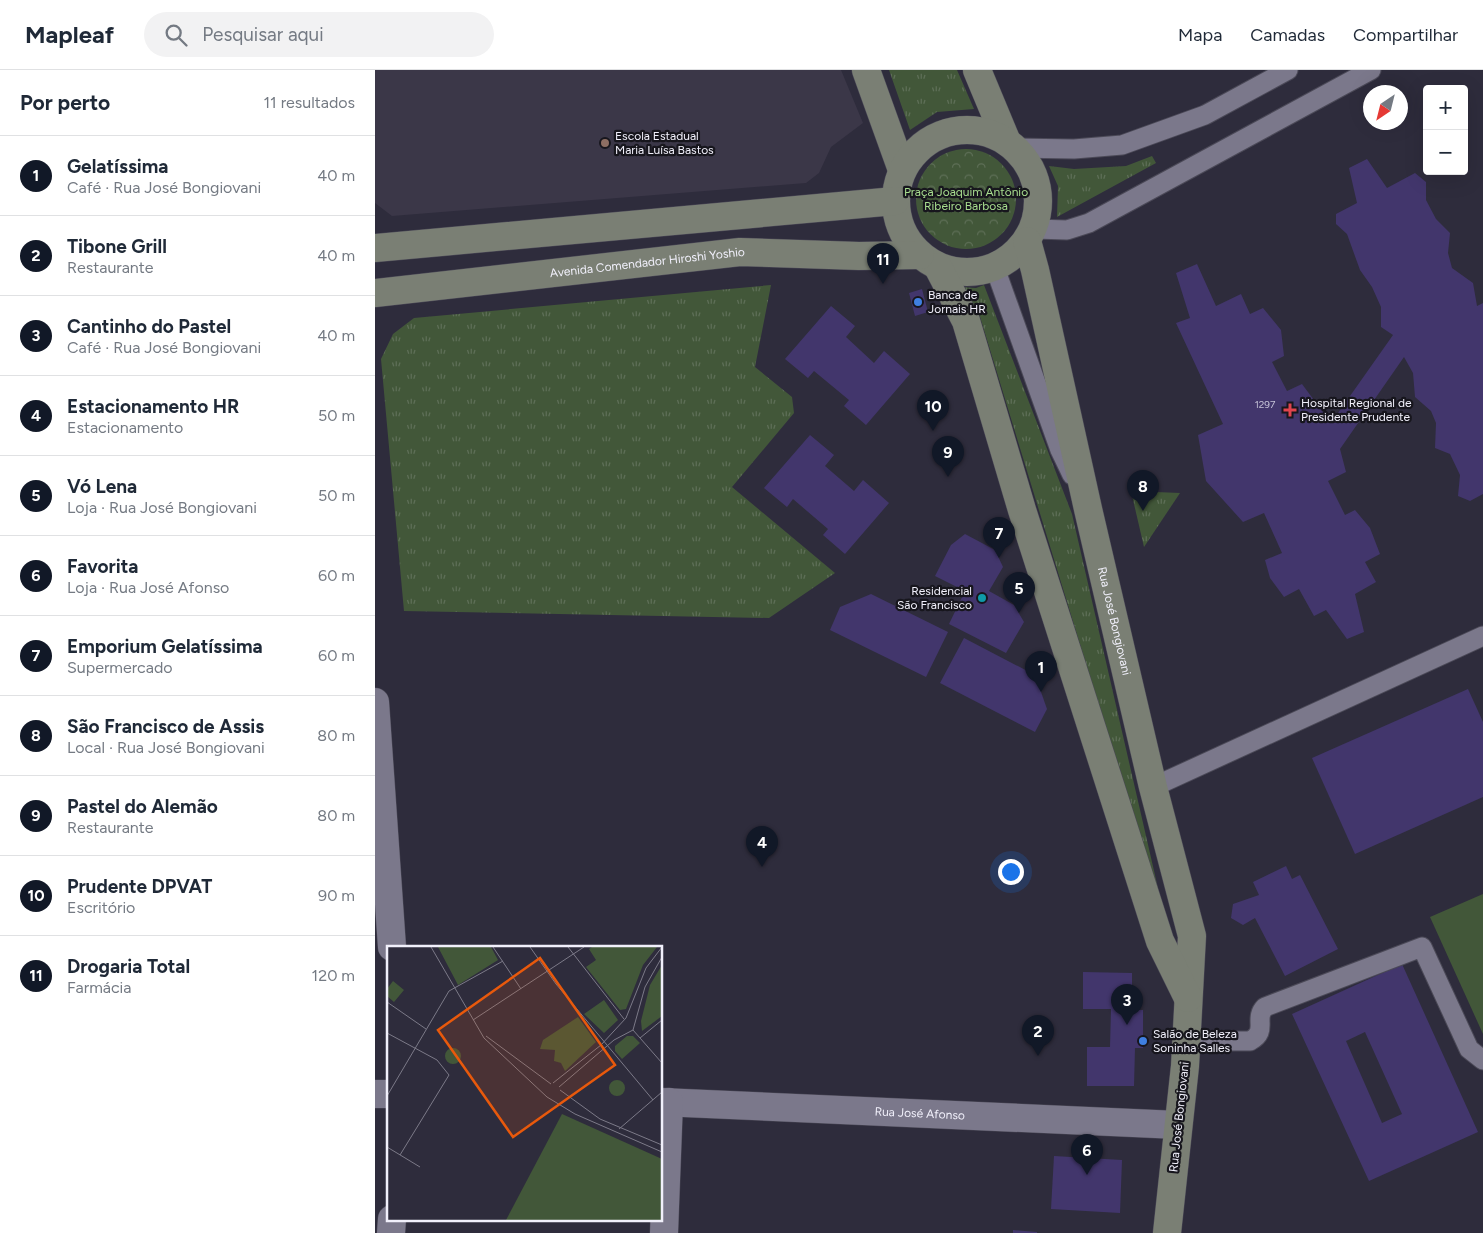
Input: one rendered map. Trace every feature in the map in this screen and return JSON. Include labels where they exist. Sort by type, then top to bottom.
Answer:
[{"type":"street","points":[[866,70],[902,170]]},
{"type":"street","points":[[929,261],[957,273],[977,273],[995,268],[1010,259],[1031,235],[1038,209],[1037,187],[1029,166],[1011,145],[977,70]]},
{"type":"street","points":[[1011,145],[988,133],[968,130],[947,132],[929,140],[918,149],[902,170],[895,201],[898,221],[906,240],[929,261],[966,321],[1022,510],[1160,941],[1190,1002]]},
{"type":"street","points":[[375,248],[895,201]]},
{"type":"street","name":"Rua José Bongiovani","points":[[1031,235],[1035,270],[1088,509],[1153,787],[1192,936],[1187,1041],[1167,1233]]},
{"type":"street","name":"Avenida Comendador Hiroshi Yoshio","points":[[375,292],[740,252],[859,256],[929,261]]},
{"type":"street","points":[[375,702],[392,946]]},
{"type":"street","points":[[665,1102],[665,1233]]},
{"type":"street","name":"Rua José Afonso","points":[[665,1102],[1177,1125]]},
{"type":"street","points":[[391,1233],[392,1220]]},
{"type":"lane","points":[[1011,145],[1074,149],[1122,146],[1205,114],[1288,70]]},
{"type":"lane","points":[[1031,235],[1067,230],[1089,223],[1371,70]]},
{"type":"lane","points":[[995,268],[1060,450],[1088,509]]},
{"type":"lane","points":[[1153,787],[1483,636]]},
{"type":"lane","points":[[1187,1041],[1250,1041],[1257,1038],[1261,1030],[1260,1016],[1265,1007],[1422,947],[1469,1049],[1483,1060]]},
{"type":"shaded area","name":"Escola Estadual Maria Luísa Bastos","points":[[375,70],[841,70],[863,123],[831,147],[819,173],[806,183],[392,216],[375,203]]},
{"type":"green space","points":[[889,70],[957,70],[974,109],[937,112],[910,130]]},
{"type":"green space","name":"Praça Joaquim Antônio Ribeiro Barbosa","points":[[966,149],[976,150],[994,157],[1008,171],[1015,189],[1015,209],[1008,227],[994,241],[976,248],[966,249],[956,248],[938,241],[924,227],[917,209],[916,199],[917,189],[924,171],[938,157],[956,150]]},
{"type":"green space","points":[[1152,156],[1156,163],[1057,217],[1058,186],[1049,166],[1074,169],[1126,166]]},
{"type":"green space","points":[[771,285],[755,367],[792,397],[794,413],[732,487],[835,573],[769,618],[404,611],[381,359],[393,334],[414,318]]},
{"type":"green space","points":[[984,285],[1072,514],[1169,936],[980,317],[961,287],[976,288]]},
{"type":"green space","points":[[1131,491],[1180,493],[1144,547]]},
{"type":"green space","points":[[1483,894],[1483,1034],[1430,917]]},
{"type":"building","points":[[1367,159],[1387,188],[1415,173],[1426,182],[1426,200],[1436,219],[1450,233],[1448,253],[1452,268],[1473,283],[1477,306],[1483,303],[1483,494],[1470,501],[1458,496],[1460,475],[1450,454],[1435,448],[1436,423],[1431,411],[1415,397],[1413,373],[1404,357],[1340,449],[1346,472],[1328,481],[1345,515],[1355,510],[1370,528],[1380,554],[1365,562],[1376,582],[1355,594],[1364,632],[1347,639],[1326,610],[1314,616],[1299,589],[1284,597],[1270,578],[1265,560],[1282,553],[1264,513],[1243,522],[1206,481],[1198,435],[1223,424],[1176,323],[1190,318],[1176,273],[1197,264],[1216,306],[1241,294],[1250,314],[1263,308],[1281,330],[1284,356],[1272,362],[1287,391],[1302,384],[1331,423],[1393,335],[1381,327],[1381,307],[1372,287],[1360,270],[1347,234],[1336,224],[1336,214],[1357,203],[1349,168]]},
{"type":"building","name":"Banca de Jornais HR","points":[[922,289],[928,312],[915,316],[909,293]]},
{"type":"building","points":[[831,306],[855,326],[846,337],[874,363],[884,351],[910,374],[866,425],[844,406],[849,400],[814,371],[808,378],[785,359]]},
{"type":"building","points":[[810,435],[834,455],[825,466],[854,491],[863,480],[889,503],[845,554],[823,535],[828,529],[793,499],[787,507],[764,488]]},
{"type":"building","name":"Residencial São Francisco","points":[[965,534],[995,550],[1003,567],[989,591],[1014,605],[1024,622],[1006,653],[949,624],[965,591],[935,576],[951,545]]},
{"type":"building","name":"Residencial São Francisco","points":[[871,594],[948,632],[926,677],[830,630],[840,607]]},
{"type":"building","name":"Residencial São Francisco","points":[[964,638],[1035,675],[1047,709],[1035,732],[940,683]]},
{"type":"building","points":[[1468,689],[1483,722],[1483,797],[1355,854],[1312,758]]},
{"type":"building","points":[[1286,866],[1292,879],[1300,875],[1338,949],[1285,976],[1255,918],[1243,925],[1231,918],[1233,904],[1259,895],[1253,882]]},
{"type":"building","points":[[1402,964],[1478,1132],[1369,1181],[1292,1014]],"holes":[[[1365,1032],[1402,1114],[1382,1123],[1346,1041]]]},
{"type":"building","points":[[1083,972],[1132,973],[1132,1010],[1143,1010],[1143,1048],[1135,1048],[1134,1086],[1087,1086],[1087,1047],[1110,1047],[1111,1009],[1083,1009]]},
{"type":"building","points":[[1054,1156],[1122,1160],[1120,1213],[1051,1209]]},
{"type":"building","points":[[1013,1230],[1037,1232],[1037,1233],[1013,1233]]},
{"type":"place","name":"Escola Estadual Maria Luísa Bastos","points":[[605,143]]},
{"type":"place","name":"Drogaria Total","points":[[883,284]]},
{"type":"place","name":"Banca de Jornais HR","points":[[918,302]]},
{"type":"place","name":"Hospital Regional de Presidente Prudente","points":[[1290,410]]},
{"type":"place","name":"Prudente DPVAT","points":[[933,431]]},
{"type":"place","name":"Pastel do Alemão","points":[[948,477]]},
{"type":"place","name":"São Francisco de Assis","points":[[1143,511]]},
{"type":"place","name":"Emporium Gelatíssima","points":[[999,558]]},
{"type":"place","name":"Residencial São Francisco","points":[[982,598]]},
{"type":"place","name":"Vó Lena","points":[[1019,613]]},
{"type":"place","name":"Gelatíssima","points":[[1041,692]]},
{"type":"place","name":"Estacionamento HR","points":[[762,867]]},
{"type":"place","name":"Cantinho do Pastel","points":[[1127,1025]]},
{"type":"place","name":"Salão de Beleza Soninha Salles","points":[[1143,1041]]},
{"type":"place","name":"Tibone Grill","points":[[1038,1056]]},
{"type":"place","name":"Favorita","points":[[1087,1175]]}]
